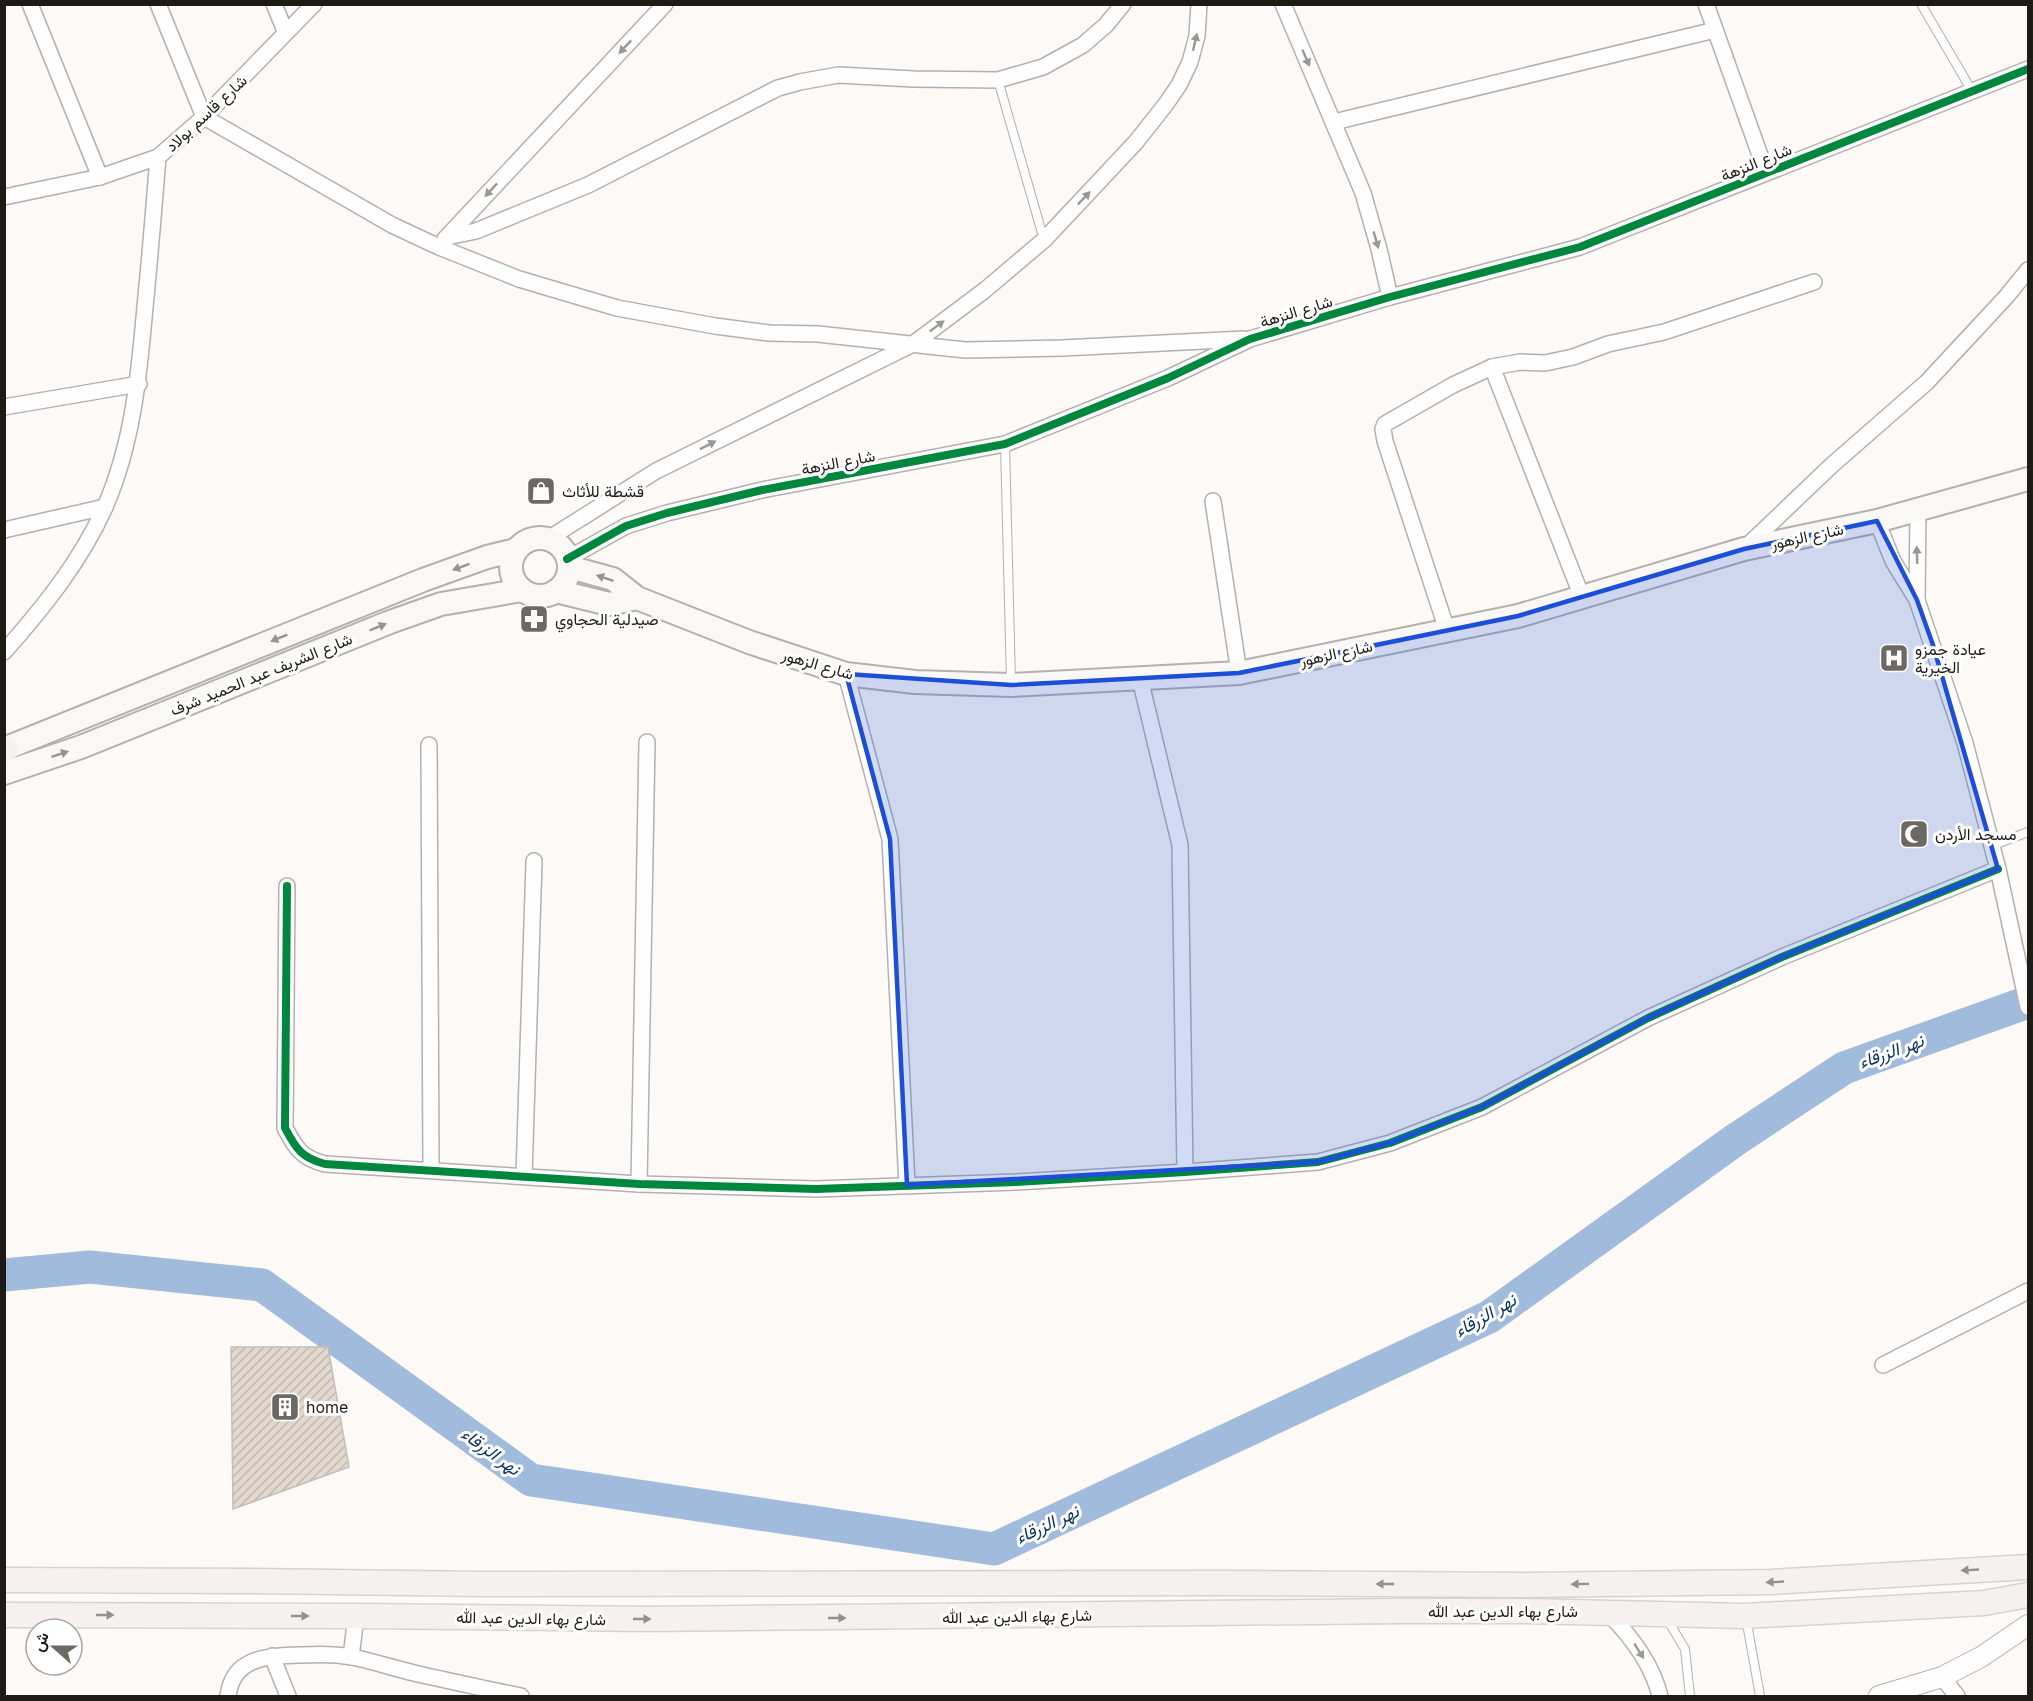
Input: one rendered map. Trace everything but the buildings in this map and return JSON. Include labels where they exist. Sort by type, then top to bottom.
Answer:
[{"type":"main road","name":"شارع الزهور","points":[[568,563],[613,579],[637,598],[748,642],[846,674],[915,682],[1011,685],[1140,679],[1239,673],[1518,616],[1744,549],[1877,521],[2028,479]]},
{"type":"main road","points":[[556,591],[567,577],[568,563],[564,550],[548,539],[531,539],[516,550],[512,558],[512,576],[522,590],[539,596],[556,591],[609,604],[637,598]]},
{"type":"main road","name":"شارع الشريف عبد الحميد شرف","points":[[5,749],[423,580],[487,557],[516,550]]},
{"type":"main road","name":"شارع الشريف عبد الحميد شرف","points":[[4,773],[81,747],[390,622],[441,604],[522,590]]},
{"type":"main road","name":"شارع بهاء الدين عبد الله","points":[[6,1578],[484,1584],[1527,1585],[1771,1582],[2028,1567]]},
{"type":"main road","points":[[1526,1611],[1527,1585]]},
{"type":"main road","name":"شارع بهاء الدين عبد الله","points":[[4,1615],[648,1620],[1526,1611],[1745,1616],[1984,1603],[2028,1595]]},
{"type":"street","points":[[30,4],[100,177]]},
{"type":"street","points":[[158,4],[204,117],[392,225],[443,242],[519,279],[617,308],[715,326],[769,333],[819,334],[976,350],[1250,339]]},
{"type":"street","points":[[274,4],[285,31]]},
{"type":"street","name":"شارع قاسم بولاد","points":[[4,197],[100,177],[158,157],[204,117],[252,70],[285,31],[314,4]]},
{"type":"street","points":[[443,242],[665,4]]},
{"type":"street","points":[[443,242],[476,231],[588,185],[778,88],[838,75],[998,80],[1043,67],[1083,45],[1106,26],[1123,4]]},
{"type":"street","points":[[548,539],[656,471],[912,344],[985,290],[1044,240],[1136,142],[1179,85],[1190,62],[1197,36],[1199,4]]},
{"type":"street","points":[[1283,4],[1363,193],[1390,297]]},
{"type":"street","points":[[1706,4],[1766,172]]},
{"type":"street","points":[[1334,122],[1714,30]]},
{"type":"street","name":"شارع النزهة","points":[[568,563],[626,526],[667,513],[762,490],[1005,444],[1168,378],[1250,339],[1390,297],[1580,247],[2028,69]]},
{"type":"street","points":[[4,652],[38,615],[75,562],[105,507],[125,448],[139,384],[158,157]]},
{"type":"street","points":[[1744,549],[1832,465],[1927,382],[2028,270]]},
{"type":"street","points":[[1447,630],[1385,441],[1383,429],[1385,424],[1453,385],[1492,367],[1520,362],[1545,363],[1573,357],[1608,344],[1664,332],[1814,282]]},
{"type":"street","points":[[1492,367],[1582,597]]},
{"type":"street","points":[[4,407],[139,384]]},
{"type":"street","points":[[1213,501],[1239,673]]},
{"type":"street","points":[[4,530],[105,507]]},
{"type":"street","points":[[1917,509],[1917,600]]},
{"type":"street","points":[[1877,521],[1893,561],[1917,600],[1965,743],[2003,889],[2028,1007]]},
{"type":"street","points":[[846,674],[890,839],[907,1185]]},
{"type":"street","points":[[1140,679],[1180,845],[1185,1172]]},
{"type":"street","points":[[639,1184],[647,742]]},
{"type":"street","points":[[429,746],[431,1169]]},
{"type":"street","points":[[524,1176],[534,861]]},
{"type":"street","points":[[287,886],[285,1128],[292,1141],[310,1160],[325,1164],[639,1184],[816,1189],[1185,1172],[1318,1162],[1390,1143],[1482,1107],[1648,1018],[1782,957],[1998,869]]},
{"type":"street","points":[[1883,1365],[2028,1291]]},
{"type":"street","points":[[1607,1612],[1639,1648],[1651,1670],[1660,1696]]},
{"type":"street","points":[[351,1657],[356,1616]]},
{"type":"street","points":[[1886,1696],[1942,1677],[1982,1657],[2028,1625]]},
{"type":"street","points":[[228,1696],[229,1687],[236,1674],[258,1658],[312,1655],[351,1657],[521,1696]]},
{"type":"street","points":[[272,1656],[288,1696]]},
{"type":"street","points":[[1942,1677],[1957,1696]]},
{"type":"lane","points":[[1921,4],[1972,91]]},
{"type":"lane","points":[[998,80],[1044,240]]},
{"type":"lane","points":[[1005,444],[1011,685]]},
{"type":"lane","points":[[1991,846],[2028,832]]},
{"type":"lane","points":[[1664,1614],[1685,1649],[1690,1696]]},
{"type":"lane","points":[[1745,1616],[1760,1696]]},
{"type":"highlighted area","points":[[1877,521],[1917,600],[1933,645],[1998,869],[1782,957],[1648,1018],[1482,1107],[1390,1143],[1318,1162],[907,1185],[890,839],[846,674],[1011,685],[1239,673],[1518,616],[1744,549]]},
{"type":"waterway","name":"نهر الزرقاء","points":[[4,1275],[90,1267],[262,1285],[531,1480],[994,1549],[1489,1317],[1735,1140],[1844,1068],[2028,1002]]},
{"type":"cycle path","points":[[567,559],[626,526],[667,513],[762,490],[1005,444],[1168,378],[1250,339],[1390,297],[1580,247],[2028,69]]},
{"type":"cycle path","points":[[287,886],[285,1128],[296,1147],[305,1156],[325,1164],[639,1184],[816,1189],[1016,1182],[1318,1162],[1390,1143],[1482,1107],[1648,1018],[1782,957],[1998,869]]},
{"type":"place","name":"قشطة للأثاث","points":[[541,491]]},
{"type":"place","name":"صيدلية الحجاوي","points":[[534,619]]},
{"type":"place","name":"عيادة جمزو الخيرية","points":[[1894,658]]},
{"type":"place","name":"مسجد الأردن","points":[[1914,834]]},
{"type":"place","name":"home","points":[[285,1407]]}]
